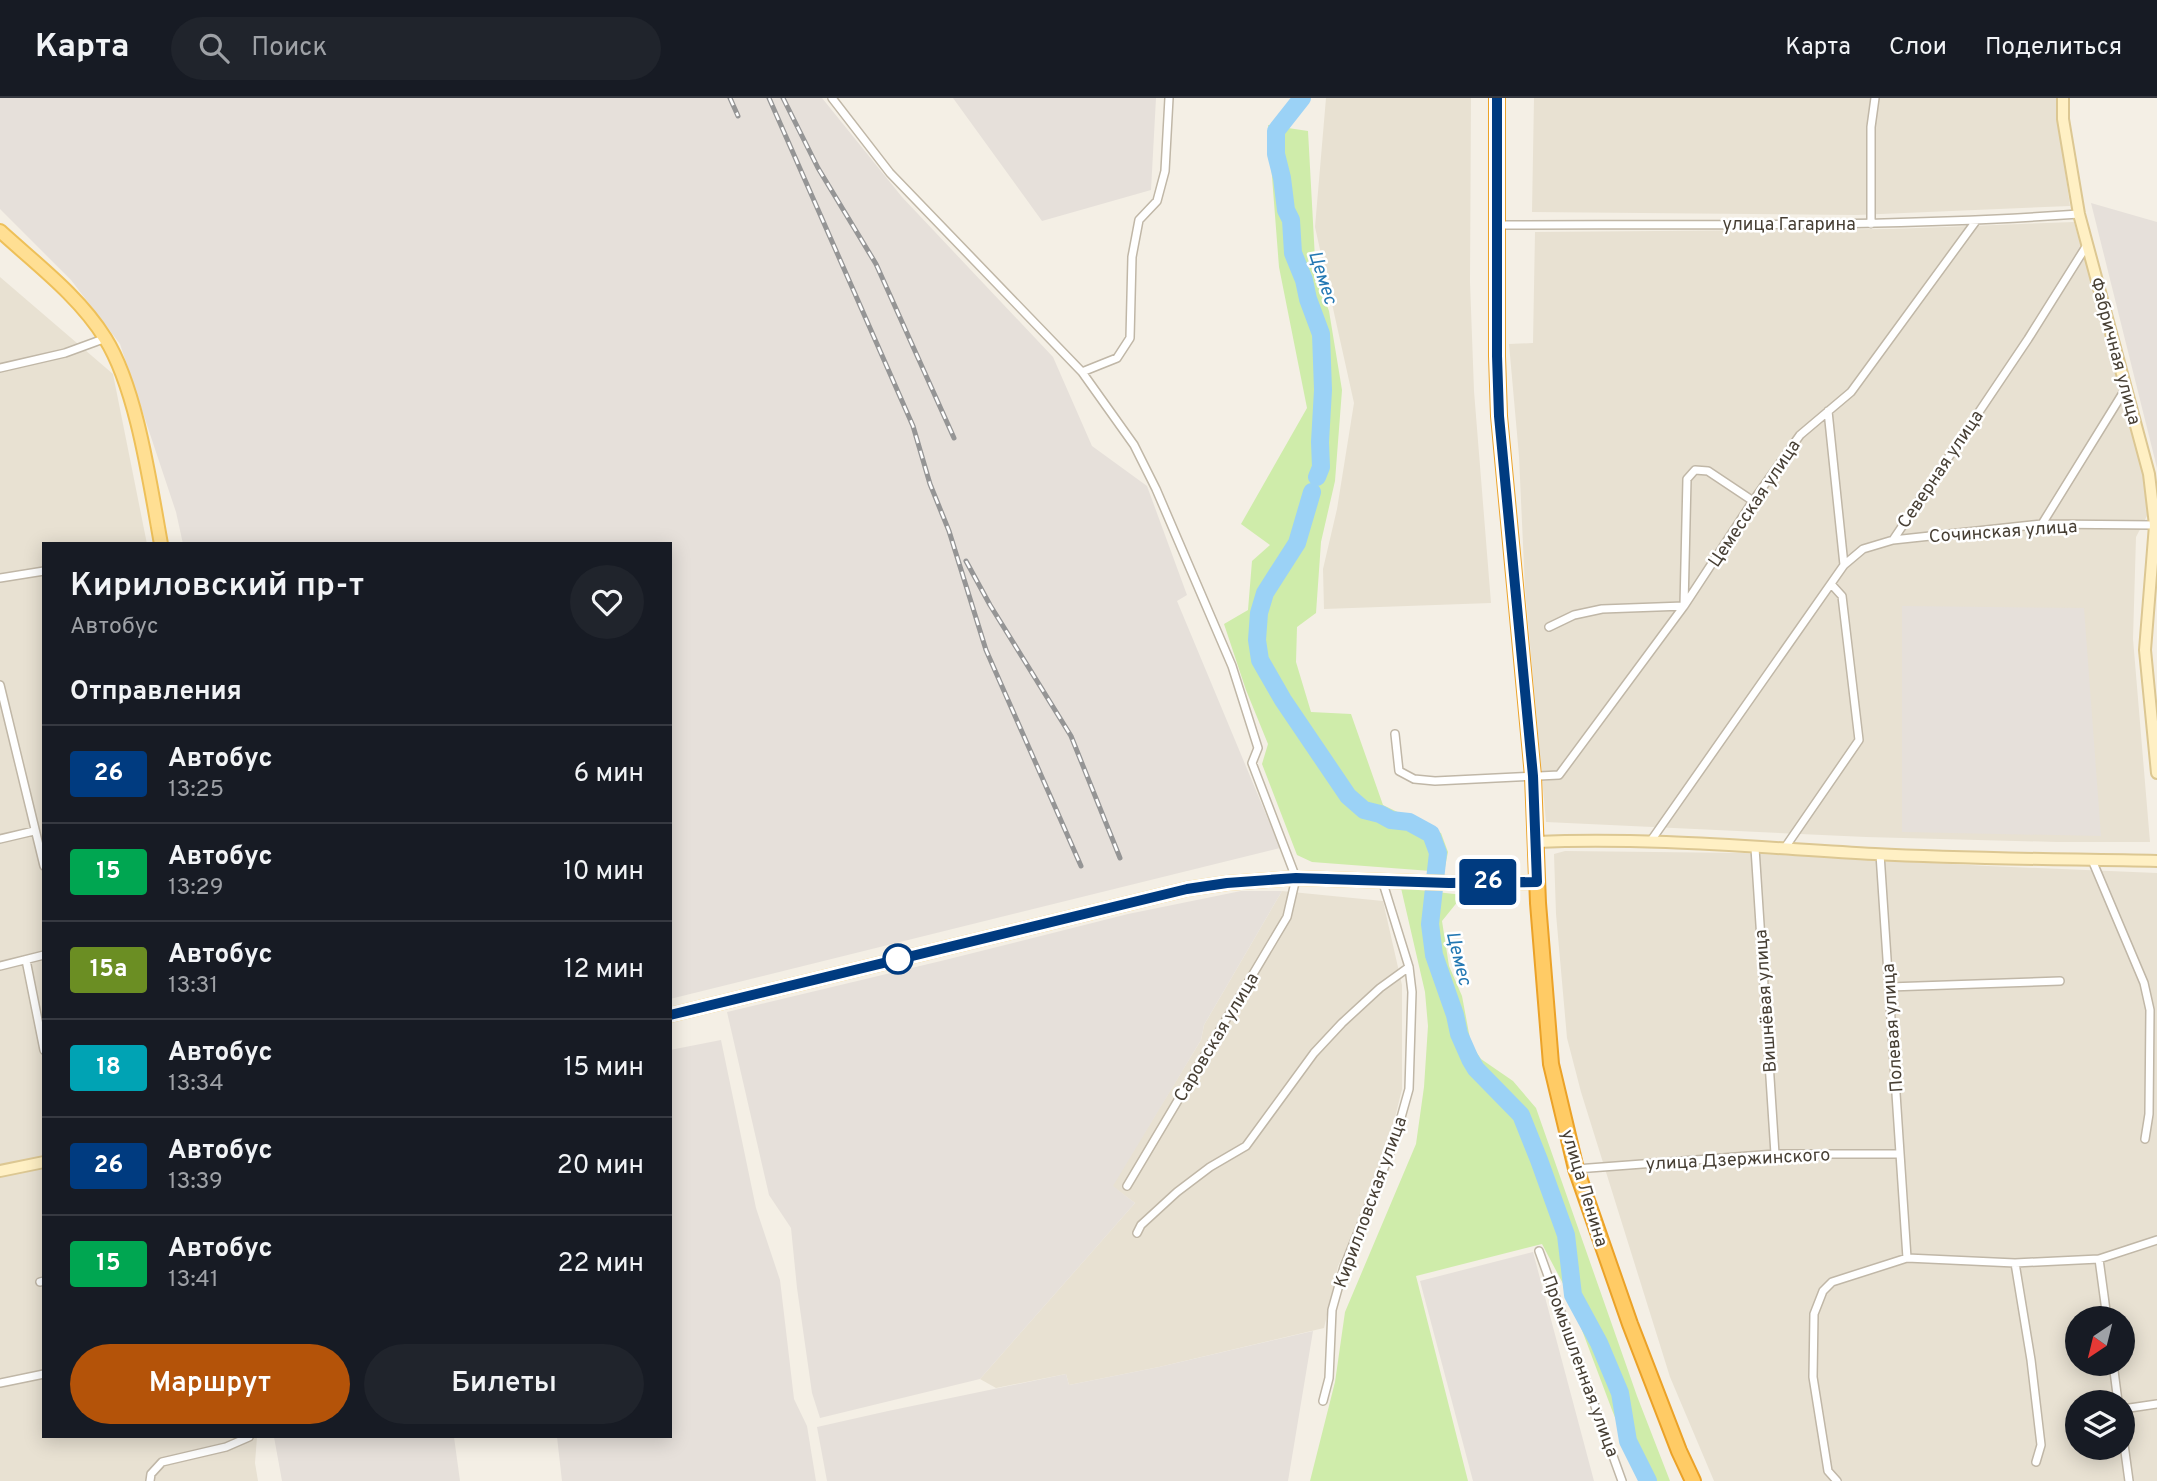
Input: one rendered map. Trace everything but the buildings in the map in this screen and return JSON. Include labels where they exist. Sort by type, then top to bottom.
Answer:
[{"type":"highway","points":[[1497,98],[1499,416],[1533,776],[1536,842]]},
{"type":"highway","name":"улица Ленина","points":[[1536,842],[1551,1064],[1576,1169],[1630,1324],[1693,1481]]},
{"type":"main road","points":[[0,231],[65,290],[106,338],[121,372],[137,426],[161,542]]},
{"type":"main road","points":[[672,1014],[1187,889],[1227,883],[1295,881],[1537,882]]},
{"type":"street","points":[[831,98],[890,173],[1082,372],[1134,444],[1232,666],[1258,748],[1252,763],[1295,881]]},
{"type":"street","points":[[1082,372],[1117,358],[1130,338],[1132,257],[1139,220],[1157,201],[1165,171],[1169,98]]},
{"type":"street","points":[[1871,224],[1871,127],[1875,98]]},
{"type":"street","name":"Фабричная улица","points":[[2063,98],[2063,119],[2079,214],[2149,474],[2155,525],[2144,650],[2157,773]]},
{"type":"street","name":"улица Гагарина","points":[[1498,225],[1871,224],[2079,214]]},
{"type":"street","name":"Цемесская улица","points":[[1533,776],[1559,775],[1684,606],[1800,435],[1851,392],[1976,221]]},
{"type":"street","name":"Северная улица","points":[[1650,842],[1844,565],[1863,549],[1893,540],[2028,339],[2088,244]]},
{"type":"street","points":[[0,368],[65,353],[106,338]]},
{"type":"street","points":[[2042,524],[2126,387]]},
{"type":"street","points":[[1828,411],[1844,565]]},
{"type":"street","points":[[1549,627],[1574,615],[1602,609],[1684,606],[1687,479],[1695,470],[1708,471],[1754,501]]},
{"type":"street","name":"Сочинская улица","points":[[1893,540],[2042,524],[2155,525]]},
{"type":"street","points":[[0,578],[42,571]]},
{"type":"street","points":[[1783,849],[1859,740],[1842,596],[1832,585]]},
{"type":"street","points":[[0,685],[42,859]]},
{"type":"street","points":[[1395,734],[1399,771],[1414,779],[1435,782],[1533,776]]},
{"type":"street","points":[[0,839],[34,831]]},
{"type":"street","points":[[1536,842],[1650,842],[1880,855],[2157,861]]},
{"type":"street","name":"Вишнёвая улица","points":[[1755,848],[1776,1154]]},
{"type":"street","name":"Полевая улица","points":[[1880,855],[1907,1258]]},
{"type":"street","points":[[2092,860],[2144,983],[2150,1010],[2149,1114],[2146,1139]]},
{"type":"street","name":"Кирилловская улица","points":[[1323,1401],[1329,1378],[1332,1310],[1344,1266],[1393,1146],[1409,1089],[1412,992],[1409,967],[1382,880]]},
{"type":"street","name":"Саровская улица","points":[[1127,1186],[1287,917],[1295,881]]},
{"type":"street","points":[[0,966],[42,956]]},
{"type":"street","points":[[26,960],[42,1040]]},
{"type":"street","points":[[1137,1233],[1141,1225],[1177,1192],[1210,1167],[1246,1146],[1314,1053],[1380,988],[1409,967]]},
{"type":"street","points":[[1889,987],[2060,981]]},
{"type":"street","name":"улица Дзержинского","points":[[1576,1169],[1776,1154],[1900,1154]]},
{"type":"street","points":[[0,1171],[42,1162]]},
{"type":"street","points":[[1837,1481],[1828,1471],[1813,1377],[1814,1314],[1823,1291],[1832,1282],[1907,1258],[2015,1263],[2099,1259],[2157,1240]]},
{"type":"street","name":"Промышленная улица","points":[[1539,1251],[1622,1481]]},
{"type":"street","points":[[2099,1259],[2105,1306]]},
{"type":"street","points":[[2015,1263],[2031,1360],[2041,1445],[2036,1462]]},
{"type":"street","points":[[0,1383],[42,1374]]},
{"type":"street","points":[[2135,1407],[2157,1404]]},
{"type":"street","points":[[150,1481],[151,1474],[162,1462],[226,1447],[247,1438]]},
{"type":"street","points":[[2126,1460],[2129,1481]]},
{"type":"shaded area","points":[[0,98],[822,98],[902,197],[1053,357],[1092,446],[1147,486],[1187,595],[1177,601],[1280,848],[672,999],[672,542],[183,542],[176,512],[120,344],[71,280],[0,209]]},
{"type":"shaded area","points":[[953,98],[1156,98],[1151,190],[1042,221]]},
{"type":"shaded area","points":[[1326,98],[1471,98],[1470,282],[1474,391],[1491,603],[1324,609],[1323,569],[1337,509],[1354,403],[1315,227]]},
{"type":"shaded area","points":[[1534,98],[2057,98],[2070,206],[1857,215],[1532,212]]},
{"type":"shaded area","points":[[2091,203],[2157,222],[2157,468]]},
{"type":"shaded area","points":[[2074,222],[2145,473],[2148,514],[2136,537],[2133,639],[2150,842],[1866,837],[1546,822],[1525,589],[1519,456],[1509,344],[1533,343],[1535,232],[1893,229]]},
{"type":"shaded area","points":[[0,277],[113,374],[147,542],[42,542],[42,1438],[257,1438],[255,1463],[258,1481],[0,1481]]},
{"type":"shaded area","points":[[1902,606],[2084,608],[2101,836],[1902,832]]},
{"type":"shaded area","points":[[1565,851],[1743,853],[2157,873],[2157,1481],[1714,1481],[1670,1377],[1581,1092],[1567,1038],[1556,914],[1554,854]]},
{"type":"shaded area","points":[[1241,891],[1282,891],[1204,1025],[1201,1040],[1113,1186],[1135,1203],[980,1379],[820,1418],[812,1393],[791,1228],[769,1195],[727,1012],[1128,914]]},
{"type":"shaded area","points":[[1282,891],[1383,901],[1402,985],[1402,1089],[1387,1150],[1338,1266],[1324,1328],[1069,1385],[1066,1374],[996,1388],[980,1379],[1135,1203],[1112,1186],[1201,1040],[1204,1025]]},
{"type":"shaded area","points":[[721,1040],[756,1208],[780,1280],[794,1399],[807,1426],[816,1481],[562,1481],[557,1438],[672,1438],[672,1050]]},
{"type":"shaded area","points":[[1533,1252],[1594,1481],[1473,1481],[1420,1281]]},
{"type":"shaded area","points":[[1313,1331],[1288,1481],[827,1481],[817,1427],[1066,1374],[1069,1385]]},
{"type":"shaded area","points":[[274,1438],[454,1438],[460,1481],[282,1481]]},
{"type":"green space","points":[[1268,125],[1308,131],[1316,277],[1329,311],[1342,390],[1335,481],[1321,542],[1316,613],[1297,627],[1296,662],[1311,712],[1351,714],[1383,805],[1441,833],[1448,852],[1444,872],[1312,862],[1297,855],[1262,764],[1268,744],[1224,624],[1248,610],[1252,561],[1270,545],[1241,524],[1307,408],[1279,267]]},
{"type":"green space","points":[[1401,888],[1463,895],[1442,921],[1449,966],[1462,996],[1471,1044],[1481,1059],[1513,1081],[1536,1108],[1637,1396],[1670,1481],[1641,1481],[1568,1293],[1542,1244],[1416,1276],[1468,1481],[1310,1481],[1335,1382],[1345,1312],[1416,1144],[1424,1087],[1428,1026],[1425,992]]},
{"type":"waterway","name":"Цемес","points":[[1302,98],[1276,131],[1276,154],[1286,210],[1291,220],[1293,253],[1321,334],[1321,467],[1317,477]]},
{"type":"waterway","name":"Цемес","points":[[1312,492],[1297,543],[1265,593],[1259,613],[1257,640],[1260,660],[1283,700],[1348,796],[1364,810],[1391,820],[1409,822],[1431,834],[1438,853],[1430,924],[1434,955],[1459,1034],[1476,1069],[1521,1115],[1566,1235],[1573,1295],[1599,1343],[1620,1393],[1628,1441],[1648,1481]]},
{"type":"railway","points":[[730,98],[738,116]]},
{"type":"railway","points":[[769,98],[913,426],[986,650],[1081,866]]},
{"type":"railway","points":[[783,98],[818,168],[876,264],[954,438]]},
{"type":"railway","points":[[966,561],[1071,736],[1120,858]]},
{"type":"bus line","name":"26","points":[[672,1015],[1187,889],[1296,878],[1449,883],[1537,882],[1533,776],[1499,416],[1497,98]]}]
